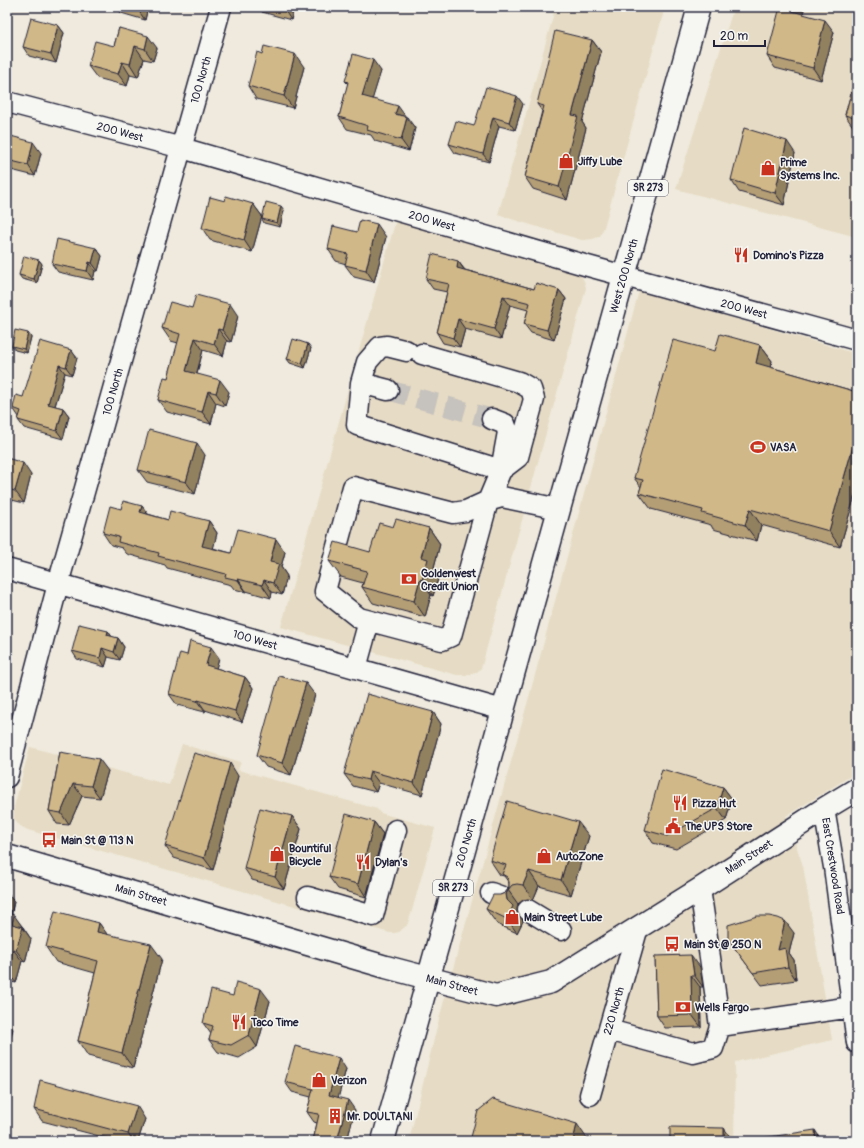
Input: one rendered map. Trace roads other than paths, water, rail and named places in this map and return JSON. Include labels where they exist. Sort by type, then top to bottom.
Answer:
[{"type":"main road","name":"West 200 North","points":[[549,545],[699,7]]},
{"type":"main road","name":"200 North","points":[[383,1141],[549,545]]},
{"type":"main road","name":"Main Street","points":[[7,856],[386,967],[496,996],[551,982],[857,789]]},
{"type":"street","name":"100 North","points":[[7,777],[13,732],[58,584],[221,7]]},
{"type":"street","name":"200 West","points":[[7,102],[182,148],[624,276],[857,340]]},
{"type":"street","points":[[387,346],[415,352],[520,382],[531,389],[534,399],[518,457],[501,470],[357,425],[361,384],[367,362],[380,347],[387,346]]},
{"type":"street","points":[[361,384],[388,390]]},
{"type":"street","points":[[492,419],[505,424],[508,432],[501,470],[488,501],[451,636],[442,640],[359,618],[325,591],[353,487],[453,513],[466,511],[488,501],[502,497],[559,509]]},
{"type":"street","name":"100 West","points":[[7,570],[503,710]]},
{"type":"street","points":[[356,668],[369,621]]},
{"type":"street","name":"East Crestwood Road","points":[[824,809],[834,867],[857,1043]]},
{"type":"street","points":[[308,897],[373,916],[396,830]]},
{"type":"street","points":[[609,1030],[693,1053],[713,1048],[720,1026],[700,889]]},
{"type":"street","points":[[528,910],[561,930]]},
{"type":"street","name":"220 North","points":[[590,1094],[638,927]]},
{"type":"street","points":[[720,1026],[852,1006]]},
{"type":"tunnel","points":[[388,390],[492,419]]},
{"type":"place","name":"Jiffy Lube","points":[[566,161]]},
{"type":"place","name":"Prime Systems Inc.","points":[[768,168]]},
{"type":"place","name":"Domino's Pizza","points":[[741,255]]},
{"type":"place","name":"VASA","points":[[758,447]]},
{"type":"place","name":"Goldenwest Credit Union","points":[[409,579]]},
{"type":"place","name":"Pizza Hut","points":[[680,803]]},
{"type":"place","name":"The UPS Store","points":[[673,826]]},
{"type":"place","name":"Main St @ 113 N","points":[[49,840]]},
{"type":"place","name":"Bountiful Bicycle","points":[[277,854]]},
{"type":"place","name":"AutoZone","points":[[544,856]]},
{"type":"place","name":"Dylan's","points":[[363,862]]},
{"type":"place","name":"Main Street Lube","points":[[512,917]]},
{"type":"place","name":"Main St @ 250 N","points":[[672,944]]},
{"type":"place","name":"Wells Fargo","points":[[683,1007]]},
{"type":"place","name":"Taco Time","points":[[239,1022]]},
{"type":"place","name":"Verizon","points":[[319,1080]]},
{"type":"place","name":"Mr. DOULTANI","points":[[335,1116]]}]
